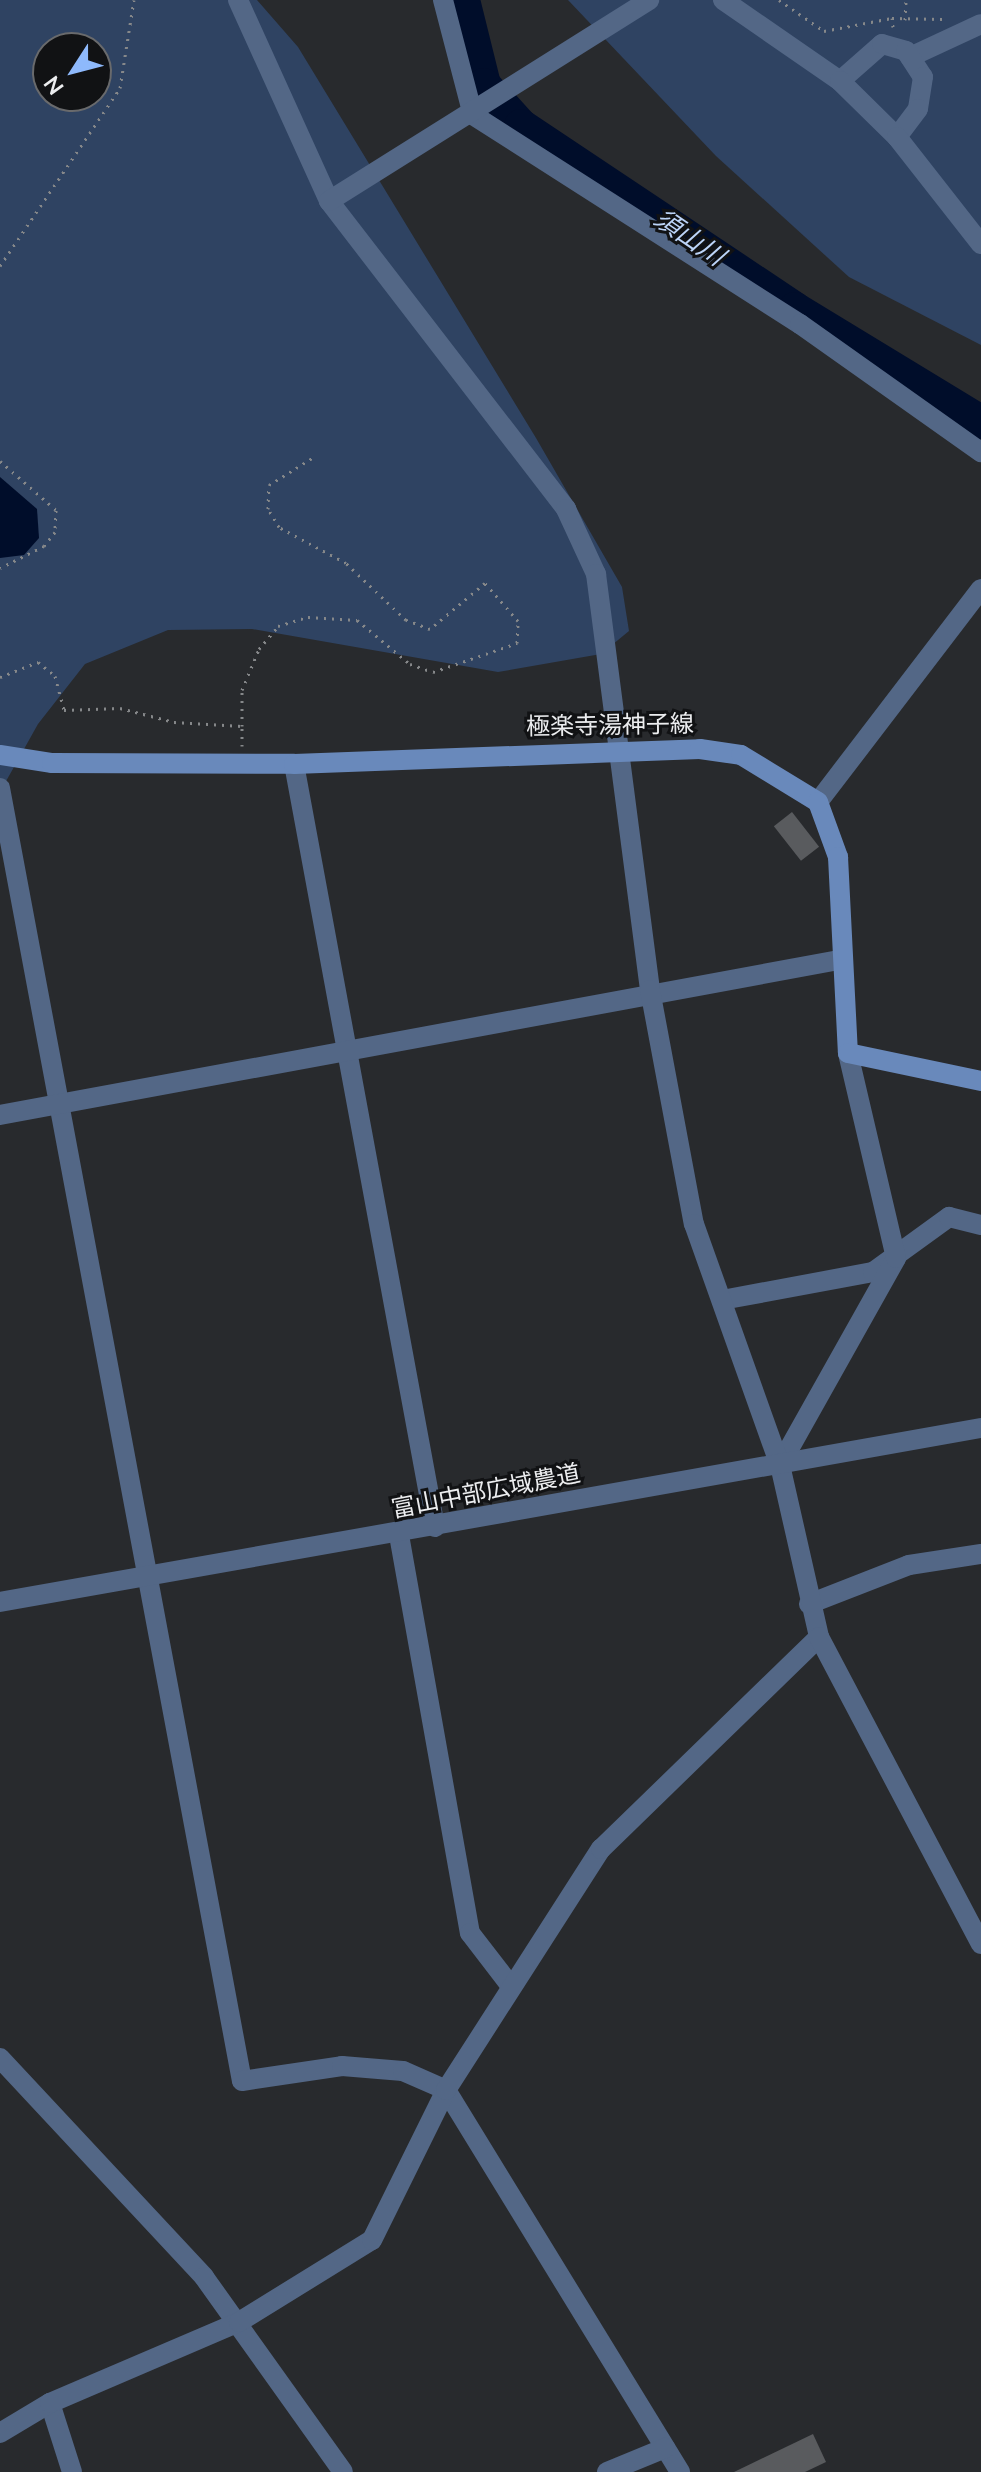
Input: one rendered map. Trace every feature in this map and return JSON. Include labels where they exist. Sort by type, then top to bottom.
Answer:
[{"type":"main road","name":"極楽寺湯神子線","points":[[0,755],[52,763],[294,764],[617,753],[741,755],[818,802]]},
{"type":"main road","points":[[818,802],[838,857],[839,960],[848,1053],[981,1081]]},
{"type":"street","points":[[238,0],[329,201],[566,509],[596,574],[612,653],[617,753],[650,990],[694,1224],[780,1465],[809,1604],[819,1637],[981,1944]]},
{"type":"street","points":[[443,0],[473,115],[800,324],[981,452]]},
{"type":"street","points":[[329,201],[473,115],[649,0]]},
{"type":"street","points":[[723,0],[840,81],[897,137],[981,244]]},
{"type":"street","points":[[902,52],[981,24]]},
{"type":"street","points":[[840,81],[882,44],[902,52],[923,77],[918,109],[897,137]]},
{"type":"street","points":[[818,802],[981,589]]},
{"type":"street","points":[[294,764],[435,1527]]},
{"type":"street","points":[[0,788],[242,2081],[342,2066],[403,2071],[446,2090],[680,2472]]},
{"type":"street","points":[[0,1115],[650,990],[839,960]]},
{"type":"street","points":[[780,1465],[896,1258],[848,1053]]},
{"type":"street","points":[[722,1300],[873,1272],[949,1217],[981,1225]]},
{"type":"street","name":"富山中部広域農道","points":[[0,1602],[399,1535],[981,1428]]},
{"type":"street","points":[[399,1535],[470,1933],[510,1985]]},
{"type":"street","points":[[809,1604],[909,1565],[981,1554]]},
{"type":"street","points":[[0,2433],[50,2403],[239,2322],[372,2240],[446,2090],[510,1985],[601,1849],[819,1637]]},
{"type":"street","points":[[0,2058],[239,2322],[343,2472]]},
{"type":"street","points":[[50,2403],[72,2472]]},
{"type":"street","points":[[607,2472],[665,2448]]},
{"type":"path","points":[[0,266],[120,88],[134,0]]},
{"type":"path","points":[[779,0],[824,31],[892,18],[905,20],[960,15]]},
{"type":"path","points":[[905,20],[906,0]]},
{"type":"path","points":[[892,18],[902,52]]},
{"type":"path","points":[[0,677],[38,662],[55,676],[64,710],[120,708],[174,722],[242,726],[242,690],[259,649],[278,626],[308,617],[357,620],[410,664],[433,672],[517,643],[518,621],[485,583],[430,629],[406,620],[346,563],[279,527],[268,509],[269,485],[312,458]]},
{"type":"path","points":[[0,461],[56,510],[55,532],[44,546],[0,568]]},
{"type":"shaded area","points":[[0,0],[257,0],[298,47],[536,438],[622,587],[629,631],[601,654],[498,672],[252,629],[168,630],[85,664],[38,724],[0,792]]},
{"type":"shaded area","points":[[568,0],[981,0],[981,345],[849,277],[716,156]]},
{"type":"shaded area","points":[[0,477],[37,509],[39,538],[24,555],[0,558]]},
{"type":"building","points":[[792,812],[819,847],[801,861],[774,826]]},
{"type":"building","points":[[813,2434],[826,2462],[805,2472],[734,2472]]},
{"type":"waterway","name":"須山川","points":[[463,0],[484,85],[521,126],[795,309],[981,422]]}]
